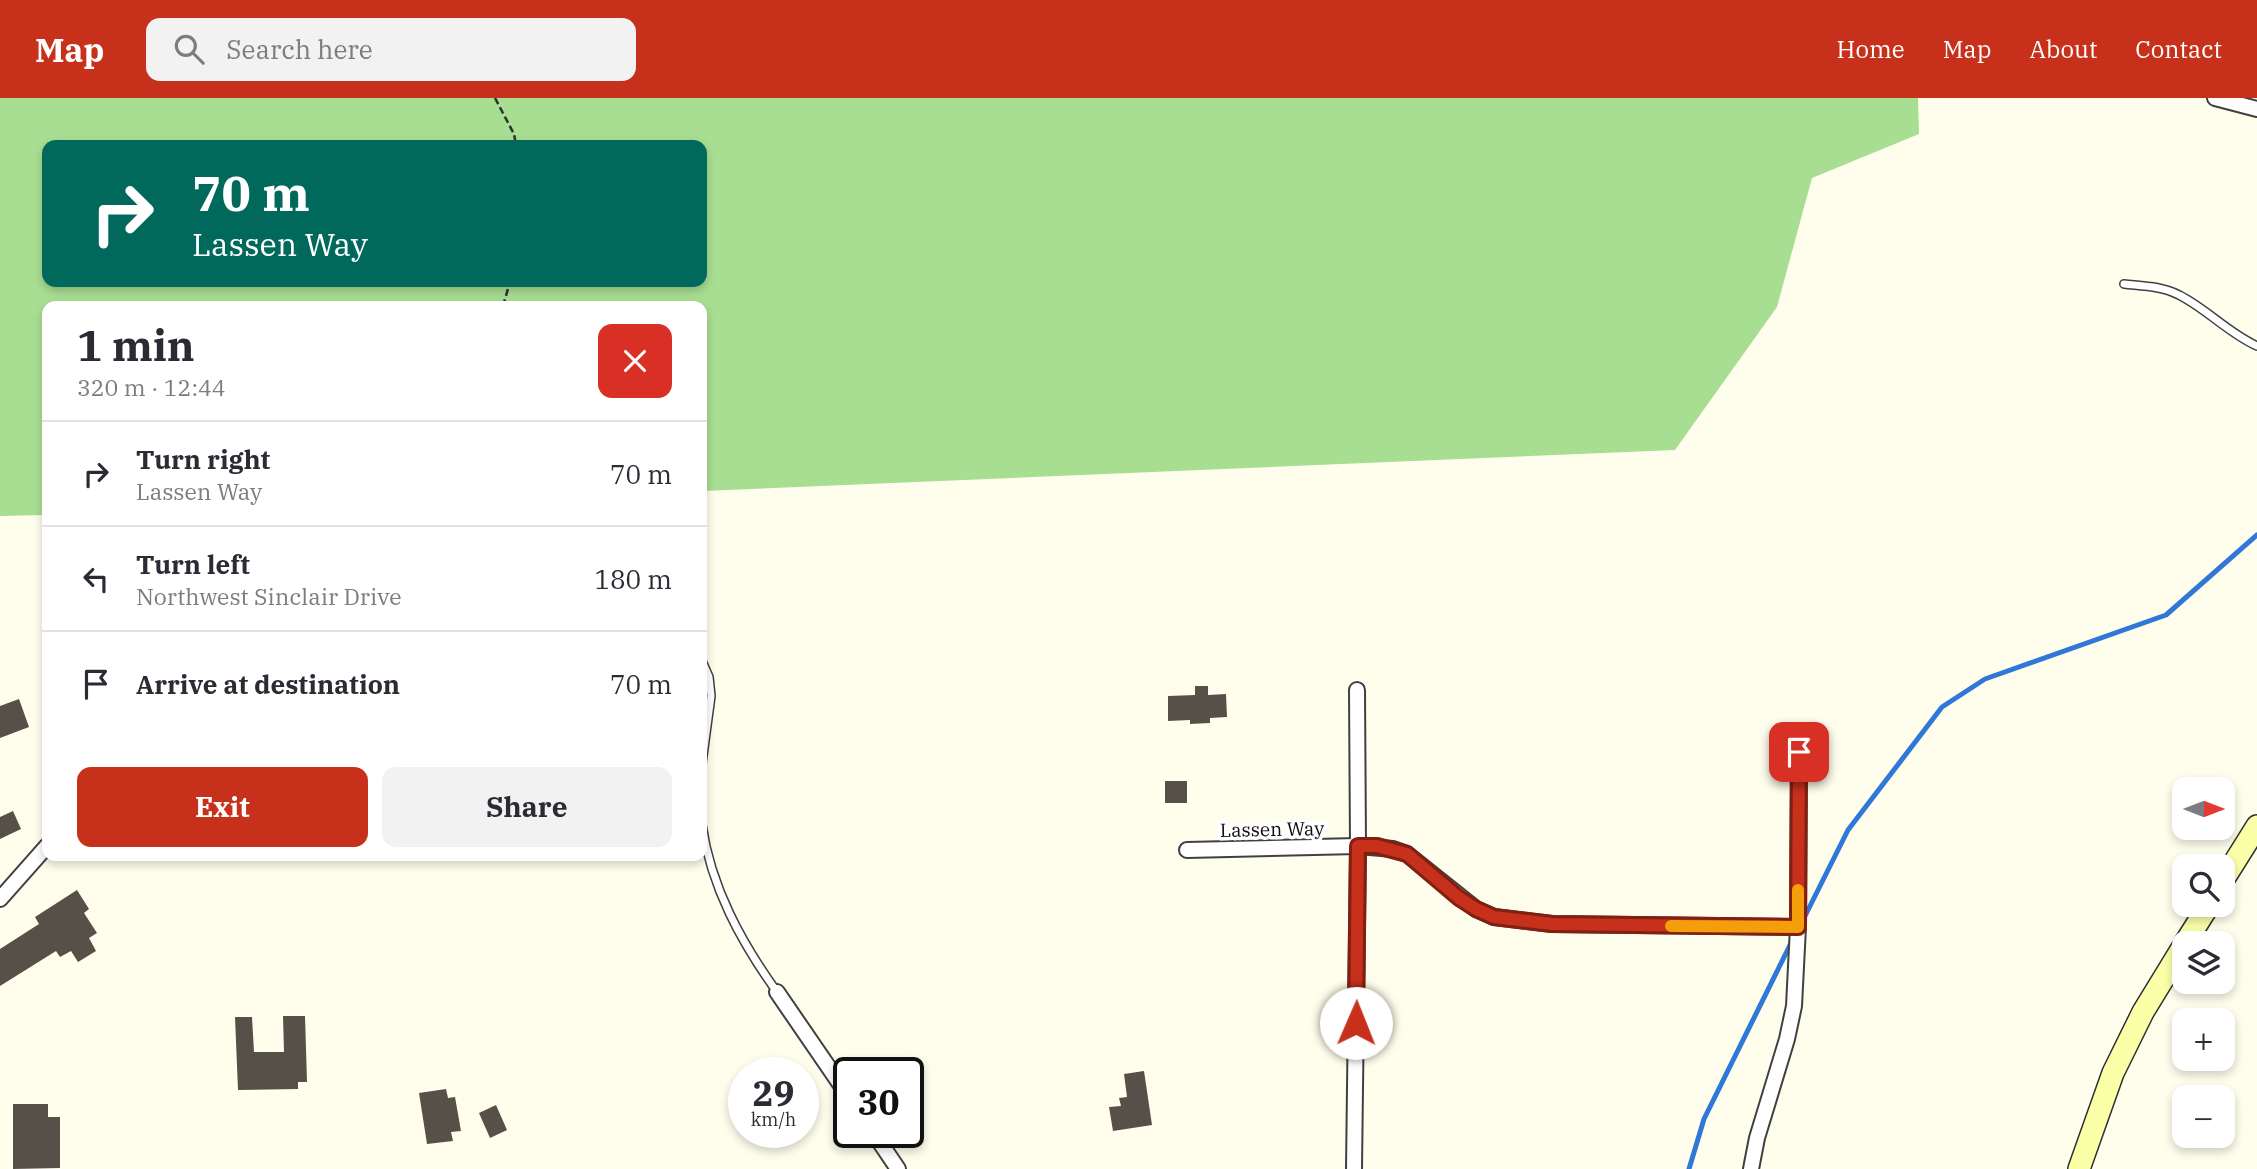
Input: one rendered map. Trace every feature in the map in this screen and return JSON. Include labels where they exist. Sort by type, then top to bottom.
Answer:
[{"type":"main road","points":[[2235,861],[2257,826]]},
{"type":"main road","points":[[2079,1169],[2120,1056],[2172,964]]},
{"type":"street","points":[[2215,98],[2257,109]]},
{"type":"street","points":[[1354,1169],[1358,846],[1356,690]]},
{"type":"street","points":[[1751,1169],[1757,1138],[1787,1040],[1794,1006],[1798,927],[1799,752]]},
{"type":"street","name":"Lassen Way","points":[[1187,850],[1377,846],[1407,854],[1459,898],[1494,917],[1552,924],[1798,927]]},
{"type":"street","points":[[0,899],[42,852]]},
{"type":"street","points":[[777,992],[833,1074]]},
{"type":"street","points":[[884,1148],[898,1169]]},
{"type":"lane","points":[[2124,284],[2177,293],[2233,333],[2257,346]]},
{"type":"lane","points":[[707,672],[711,696],[707,726]]},
{"type":"lane","points":[[707,845],[716,882],[732,920],[777,992]]},
{"type":"path","points":[[495,98],[515,140]]},
{"type":"green space","points":[[0,98],[1918,98],[1919,134],[1812,178],[1777,307],[1675,450],[707,491],[707,301],[42,301],[42,515],[0,516]]},
{"type":"building","points":[[1195,686],[1208,686],[1208,695],[1226,694],[1227,717],[1210,718],[1210,723],[1168,721],[1168,696],[1195,695]]},
{"type":"building","points":[[19,699],[29,727],[0,738],[0,706]]},
{"type":"building","points":[[1165,781],[1187,781],[1187,803],[1165,803]]},
{"type":"building","points":[[13,811],[21,829],[0,839],[0,817]]},
{"type":"building","points":[[77,890],[89,909],[84,913],[97,933],[89,938],[96,951],[78,962],[71,951],[60,957],[56,951],[0,986],[0,949],[39,924],[35,917]]},
{"type":"building","points":[[283,1016],[305,1016],[307,1082],[298,1082],[298,1089],[238,1090],[235,1017],[252,1017],[254,1052],[284,1052]]},
{"type":"building","points":[[1144,1071],[1152,1125],[1113,1131],[1109,1107],[1121,1106],[1119,1098],[1127,1097],[1124,1074]]},
{"type":"building","points":[[446,1089],[448,1098],[455,1097],[461,1131],[451,1132],[453,1141],[427,1144],[419,1093]]},
{"type":"building","points":[[13,1104],[48,1104],[48,1117],[60,1117],[60,1168],[13,1169]]},
{"type":"building","points":[[496,1105],[507,1130],[490,1138],[479,1113]]},
{"type":"waterway","points":[[1803,920],[1848,830],[1942,707],[1985,679],[2166,615],[2257,535]]},
{"type":"waterway","points":[[1689,1169],[1704,1119],[1792,941]]},
{"type":"slow traffic","points":[[1671,926],[1798,927],[1798,890]]},
{"type":"route","points":[[1356,1023],[1358,846],[1377,846],[1407,854],[1459,898],[1494,917],[1552,924],[1798,927],[1799,752]]}]
